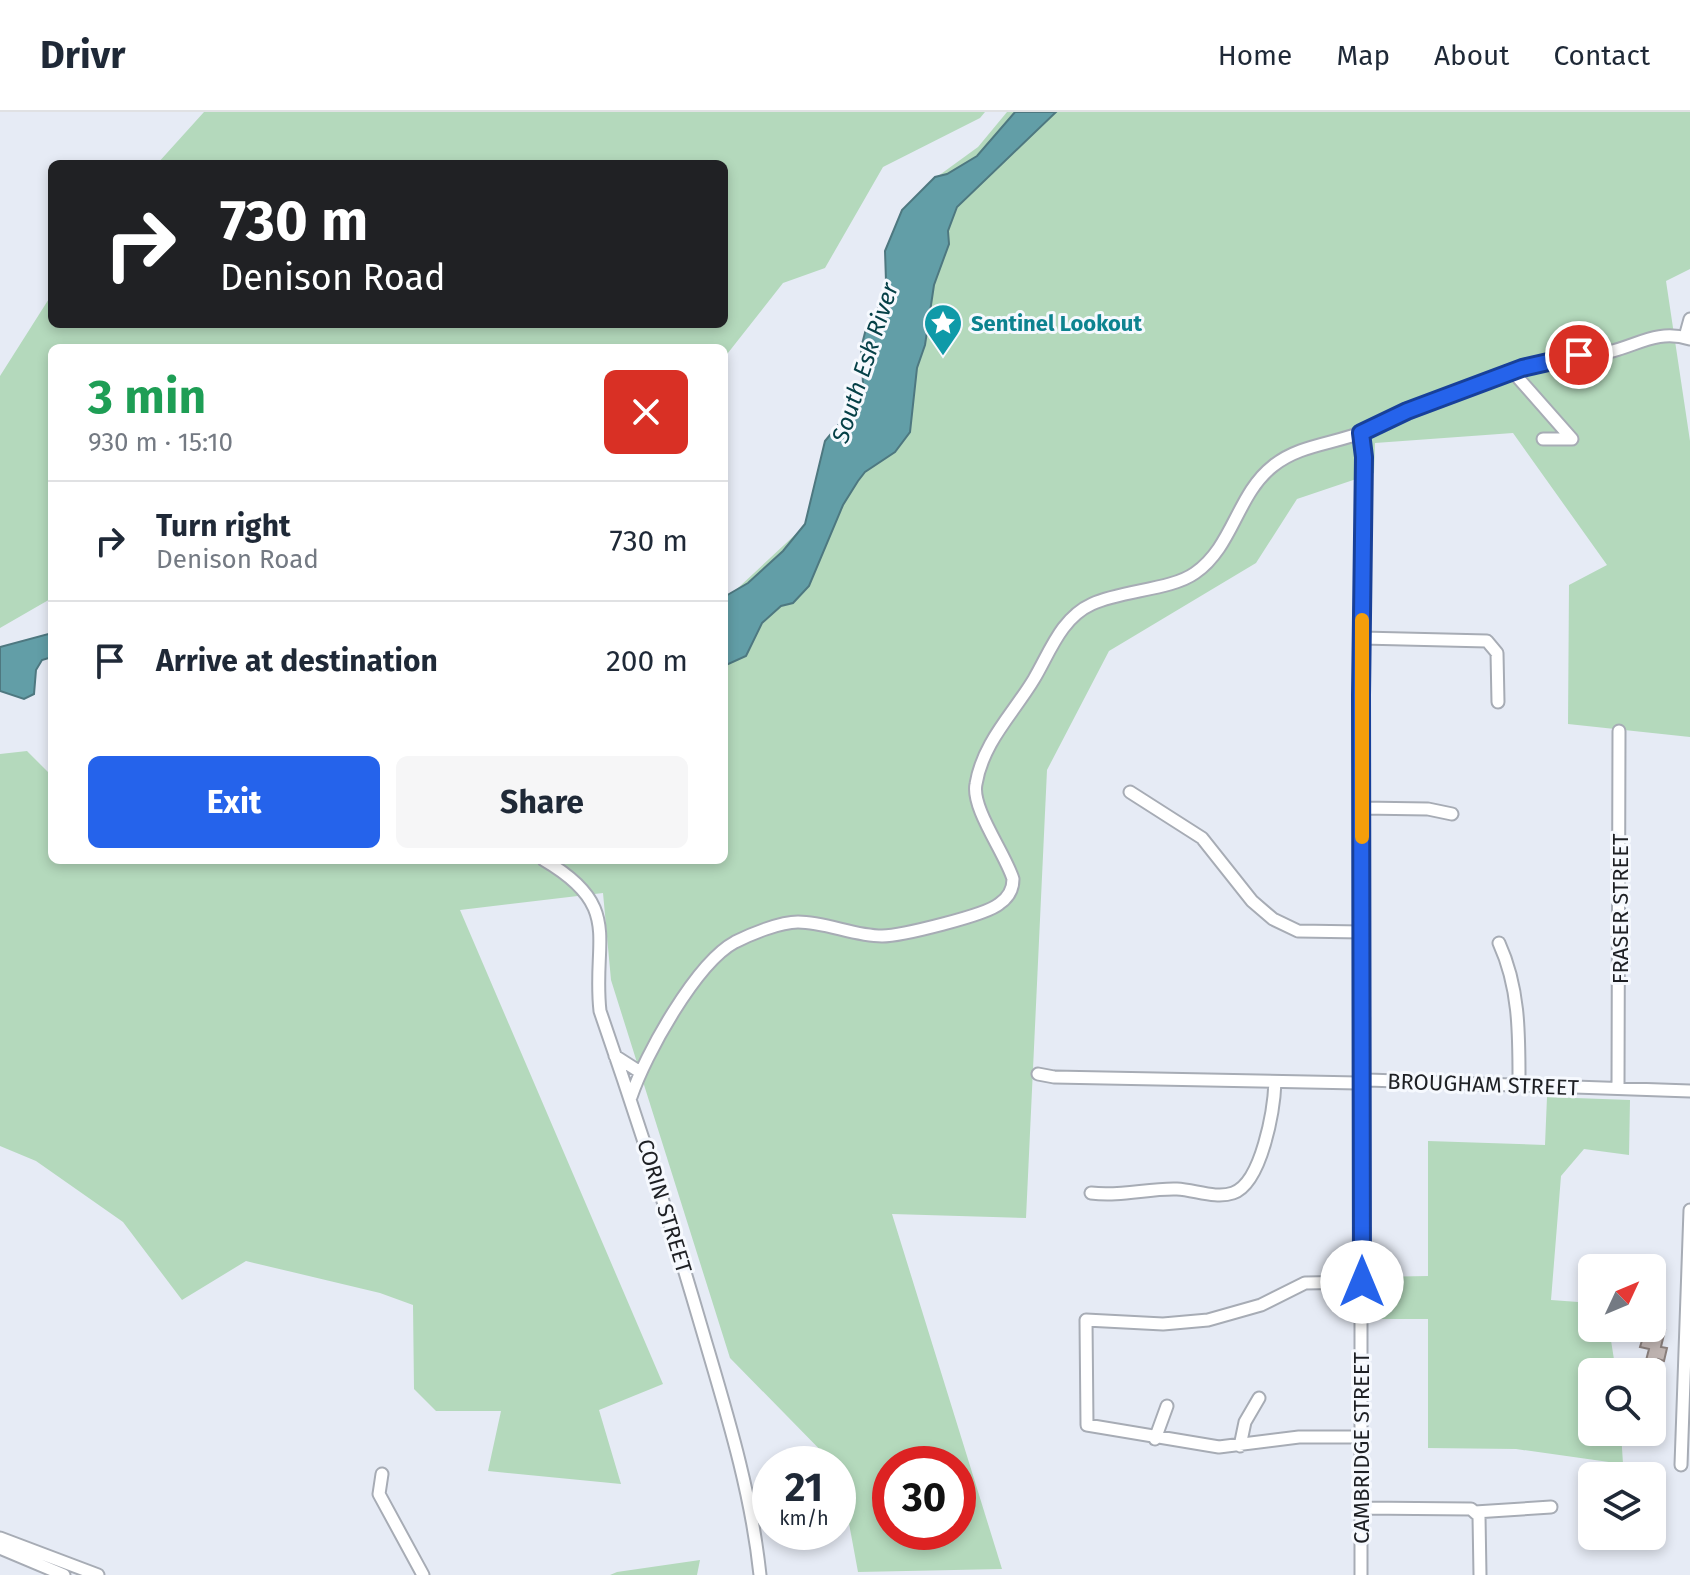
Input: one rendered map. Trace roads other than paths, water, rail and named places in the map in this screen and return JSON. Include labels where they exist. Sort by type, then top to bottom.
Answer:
[{"type":"street","points":[[631,1097],[640,1072],[666,1026],[710,961],[739,940],[795,922],[853,933],[892,935],[997,907],[1013,888],[1013,879],[979,804],[976,781],[991,741],[1033,680],[1062,629],[1075,614],[1128,591],[1177,583],[1196,573],[1216,554],[1250,493],[1272,466],[1295,453],[1361,433],[1550,360],[1614,351],[1652,336],[1688,338],[1690,319]]},
{"type":"street","points":[[1513,372],[1572,439],[1543,439]]},
{"type":"street","name":"CAMBRIDGE STREET","points":[[1364,457],[1370,439],[1384,422]]},
{"type":"street","name":"CAMBRIDGE STREET","points":[[1361,433],[1364,457],[1361,1575]]},
{"type":"street","points":[[1362,638],[1487,641],[1497,653],[1498,702]]},
{"type":"street","name":"FRASER STREET","points":[[1618,1088],[1619,731]]},
{"type":"street","points":[[1130,792],[1202,838],[1252,901],[1273,919],[1298,931],[1362,932]]},
{"type":"street","points":[[1362,808],[1428,809],[1452,814]]},
{"type":"street","name":"CORIN STREET","points":[[549,864],[583,891],[601,924],[599,1002],[730,1424],[753,1516],[760,1575]]},
{"type":"street","points":[[1499,943],[1509,965],[1518,1015],[1519,1085]]},
{"type":"street","points":[[615,1056],[640,1072]]},
{"type":"street","name":"BROUGHAM STREET","points":[[1038,1074],[1054,1077],[1690,1091]]},
{"type":"street","points":[[1091,1193],[1120,1195],[1179,1189],[1223,1195],[1237,1191],[1250,1177],[1267,1132],[1275,1082]]},
{"type":"street","points":[[1681,1465],[1690,1210]]},
{"type":"street","points":[[1362,1282],[1305,1283],[1261,1305],[1208,1320],[1163,1324],[1086,1320],[1087,1425],[1155,1439],[1219,1447],[1290,1437],[1362,1437]]},
{"type":"street","points":[[1240,1446],[1245,1422],[1259,1398]]},
{"type":"street","points":[[1155,1439],[1167,1406]]},
{"type":"street","points":[[382,1474],[379,1494],[423,1575]]},
{"type":"street","points":[[1361,1508],[1465,1508],[1475,1512],[1551,1507]]},
{"type":"street","points":[[1475,1512],[1480,1523],[1480,1575]]},
{"type":"street","points":[[0,1538],[98,1575]]},
{"type":"street","points":[[0,1548],[64,1575]]},
{"type":"water","name":"South Esk River","points":[[1015,112],[1056,112],[957,207],[948,231],[949,244],[934,285],[925,345],[917,368],[910,432],[895,452],[865,472],[858,481],[843,505],[809,586],[793,603],[781,606],[762,623],[746,656],[728,664],[728,595],[748,583],[783,551],[805,524],[825,441],[855,405],[863,383],[861,348],[867,325],[880,305],[886,281],[885,251],[902,210],[935,177],[947,174],[977,156]]},
{"type":"water","points":[[48,634],[48,658],[42,660],[36,670],[34,694],[24,699],[0,691],[0,647]]},
{"type":"place","name":"Sentinel Lookout","points":[[943,357]]}]
